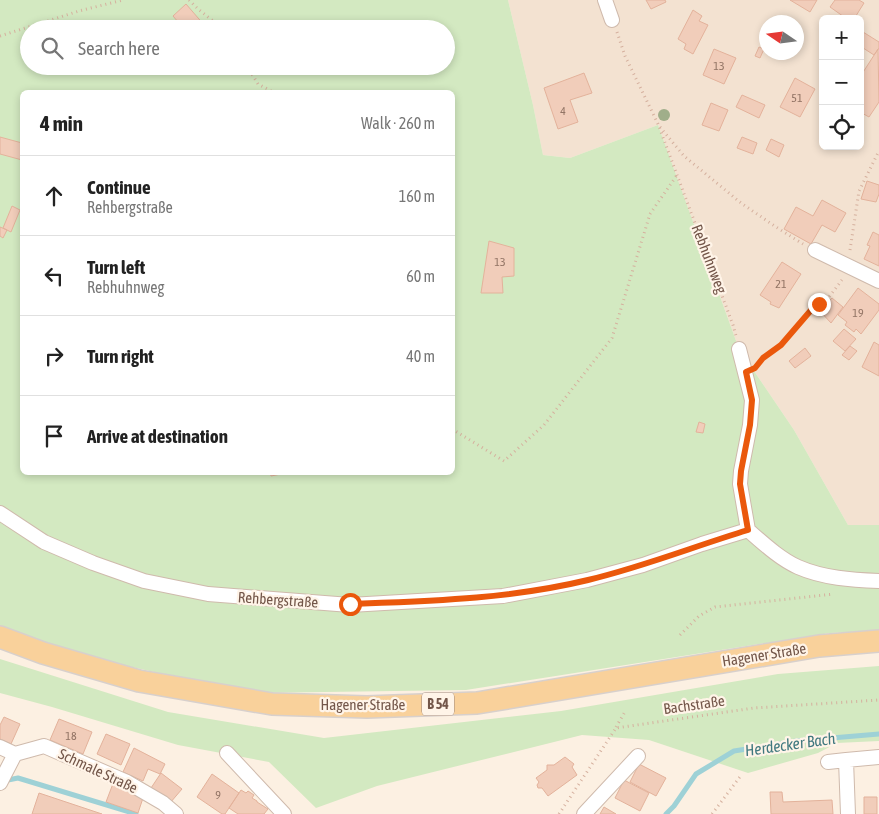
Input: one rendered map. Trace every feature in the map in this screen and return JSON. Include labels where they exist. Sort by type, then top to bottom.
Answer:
[{"type":"main road","name":"Hagener Straße","points":[[0,637],[43,653],[139,681],[272,704],[367,708],[477,703],[819,646],[879,641]]},
{"type":"street","points":[[605,0],[612,20]]},
{"type":"street","points":[[814,250],[879,282]]},
{"type":"street","points":[[739,349],[752,400],[750,425],[740,484],[748,530],[766,547],[798,567],[835,577],[879,581]]},
{"type":"street","name":"Rehbergstraße","points":[[0,513],[44,542],[93,563],[144,581],[208,594],[350,604],[503,596],[587,580],[643,565],[748,530]]},
{"type":"street","name":"Schmale Straße","points":[[15,754],[44,746],[127,782],[162,803],[176,814]]},
{"type":"street","points":[[0,747],[15,754],[0,783]]},
{"type":"street","points":[[227,753],[284,814]]},
{"type":"street","points":[[584,814],[638,756]]},
{"type":"street","points":[[828,762],[879,757]]},
{"type":"street","points":[[846,760],[848,814]]},
{"type":"path","points":[[49,20],[79,10],[123,0]]},
{"type":"path","points":[[188,0],[212,20]]},
{"type":"path","name":"Rebhuhnweg","points":[[612,20],[626,56],[658,124],[733,325],[739,349]]},
{"type":"path","points":[[0,36],[20,29]]},
{"type":"path","points":[[252,75],[258,84],[270,90]]},
{"type":"path","points":[[658,124],[684,156],[741,203],[814,250]]},
{"type":"path","points":[[746,372],[755,368],[763,358],[781,345],[812,309],[826,301],[836,289],[848,268],[859,191],[879,151]]},
{"type":"path","points":[[455,431],[504,461],[544,426],[612,338],[650,214],[677,175]]},
{"type":"path","points":[[680,635],[699,616],[715,607],[834,594],[835,577]]},
{"type":"path","name":"Bachstraße","points":[[616,728],[754,708],[879,700]]},
{"type":"path","points":[[559,814],[626,710]]},
{"type":"path","points":[[712,814],[742,774]]},
{"type":"shaded area","points":[[508,0],[879,0],[879,525],[848,525],[794,430],[739,349],[658,125],[570,158],[543,155]]},
{"type":"green space","points":[[0,0],[508,0],[543,155],[570,158],[658,125],[739,349],[794,430],[848,525],[879,525],[879,631],[830,633],[466,690],[248,693],[47,648],[0,631]]},
{"type":"green space","points":[[0,659],[168,712],[324,738],[561,711],[778,674],[879,666],[879,741],[837,743],[818,753],[748,773],[649,740],[582,735],[377,786],[316,808],[269,762],[178,745],[0,693]]},
{"type":"building","points":[[646,0],[665,0],[666,2],[651,9]]},
{"type":"building","points":[[790,0],[817,0],[810,12]]},
{"type":"building","points":[[835,0],[859,0],[864,3],[856,15],[841,15],[830,7]]},
{"type":"building","points":[[186,4],[200,20],[176,20],[173,16]]},
{"type":"building","points":[[693,10],[702,16],[699,21],[708,25],[693,54],[684,49],[686,44],[678,39]]},
{"type":"building","points":[[864,33],[879,42],[879,48],[874,55],[864,49]]},
{"type":"building","points":[[759,47],[759,58],[755,56]]},
{"type":"building","points":[[714,49],[736,58],[724,84],[703,75]]},
{"type":"building","points":[[878,49],[879,102],[869,117],[864,114],[864,71]]},
{"type":"building","points":[[584,73],[592,93],[570,100],[578,122],[558,129],[544,88]]},
{"type":"building","points":[[795,78],[815,89],[800,117],[780,107]]},
{"type":"building","points":[[742,95],[765,105],[759,118],[736,107]]},
{"type":"building","points":[[711,103],[728,110],[719,131],[702,125]]},
{"type":"building","points":[[0,137],[20,142],[20,159],[0,154]]},
{"type":"building","points":[[742,137],[757,143],[753,154],[737,148]]},
{"type":"building","points":[[771,139],[784,145],[779,157],[766,150]]},
{"type":"building","points":[[867,181],[879,185],[879,194],[876,202],[861,199]]},
{"type":"building","points":[[822,200],[846,213],[835,232],[822,225],[811,244],[784,229],[796,207],[813,216]]},
{"type":"building","points":[[12,206],[20,210],[11,232],[3,228]]},
{"type":"building","points":[[0,227],[7,230],[3,238],[0,236]]},
{"type":"building","points":[[873,232],[879,235],[879,266],[864,259],[870,246],[867,245]]},
{"type":"building","points":[[489,241],[514,248],[514,276],[502,277],[503,293],[481,293]]},
{"type":"building","points":[[782,262],[801,274],[779,308],[770,304],[771,302],[760,295]]},
{"type":"building","points":[[858,288],[879,304],[879,310],[861,334],[856,329],[854,332],[845,325],[847,322],[838,315]]},
{"type":"building","points":[[832,298],[843,307],[831,323],[819,310]]},
{"type":"building","points":[[844,329],[856,339],[845,351],[833,341]]},
{"type":"building","points":[[874,342],[879,345],[879,376],[862,367]]},
{"type":"building","points":[[850,346],[857,351],[849,360],[842,355]]},
{"type":"building","points":[[805,348],[811,356],[795,368],[789,361]]},
{"type":"building","points":[[699,422],[705,424],[703,433],[696,432]]},
{"type":"building","points":[[4,717],[20,724],[11,744],[0,739],[0,725]]},
{"type":"building","points":[[59,719],[92,732],[83,754],[50,740]]},
{"type":"building","points":[[106,734],[130,744],[121,765],[97,754]]},
{"type":"building","points":[[134,748],[165,764],[160,774],[148,769],[143,781],[123,772]]},
{"type":"building","points":[[565,757],[574,764],[572,767],[577,775],[548,796],[542,788],[538,788],[539,782],[536,778],[547,770],[547,765],[554,765]]},
{"type":"building","points":[[639,764],[666,778],[656,796],[630,782]]},
{"type":"building","points":[[161,773],[182,789],[170,803],[151,788]]},
{"type":"building","points":[[212,774],[239,793],[225,814],[222,814],[197,797]]},
{"type":"building","points":[[624,780],[649,793],[640,811],[615,798]]},
{"type":"building","points":[[114,781],[143,798],[138,813],[106,802]]},
{"type":"building","points":[[241,790],[246,793],[248,791],[254,795],[252,798],[268,809],[264,814],[238,814],[229,808]]},
{"type":"building","points":[[770,792],[782,792],[783,802],[832,800],[833,814],[771,814]]},
{"type":"building","points":[[39,793],[102,814],[32,814]]},
{"type":"building","points":[[864,797],[877,797],[877,814],[864,814]]},
{"type":"building","points":[[604,807],[616,814],[600,814]]},
{"type":"waterway","name":"Herdecker Bach","points":[[666,814],[674,806],[696,774],[734,751],[796,741],[879,734]]},
{"type":"waterway","name":"Herdecker Bach","points":[[3,781],[18,778],[136,814]]},
{"type":"route","points":[[350,604],[503,596],[587,580],[643,565],[748,530],[740,484],[750,425],[752,400],[746,372],[755,368],[772,350],[781,345],[812,309],[819,304]]}]
